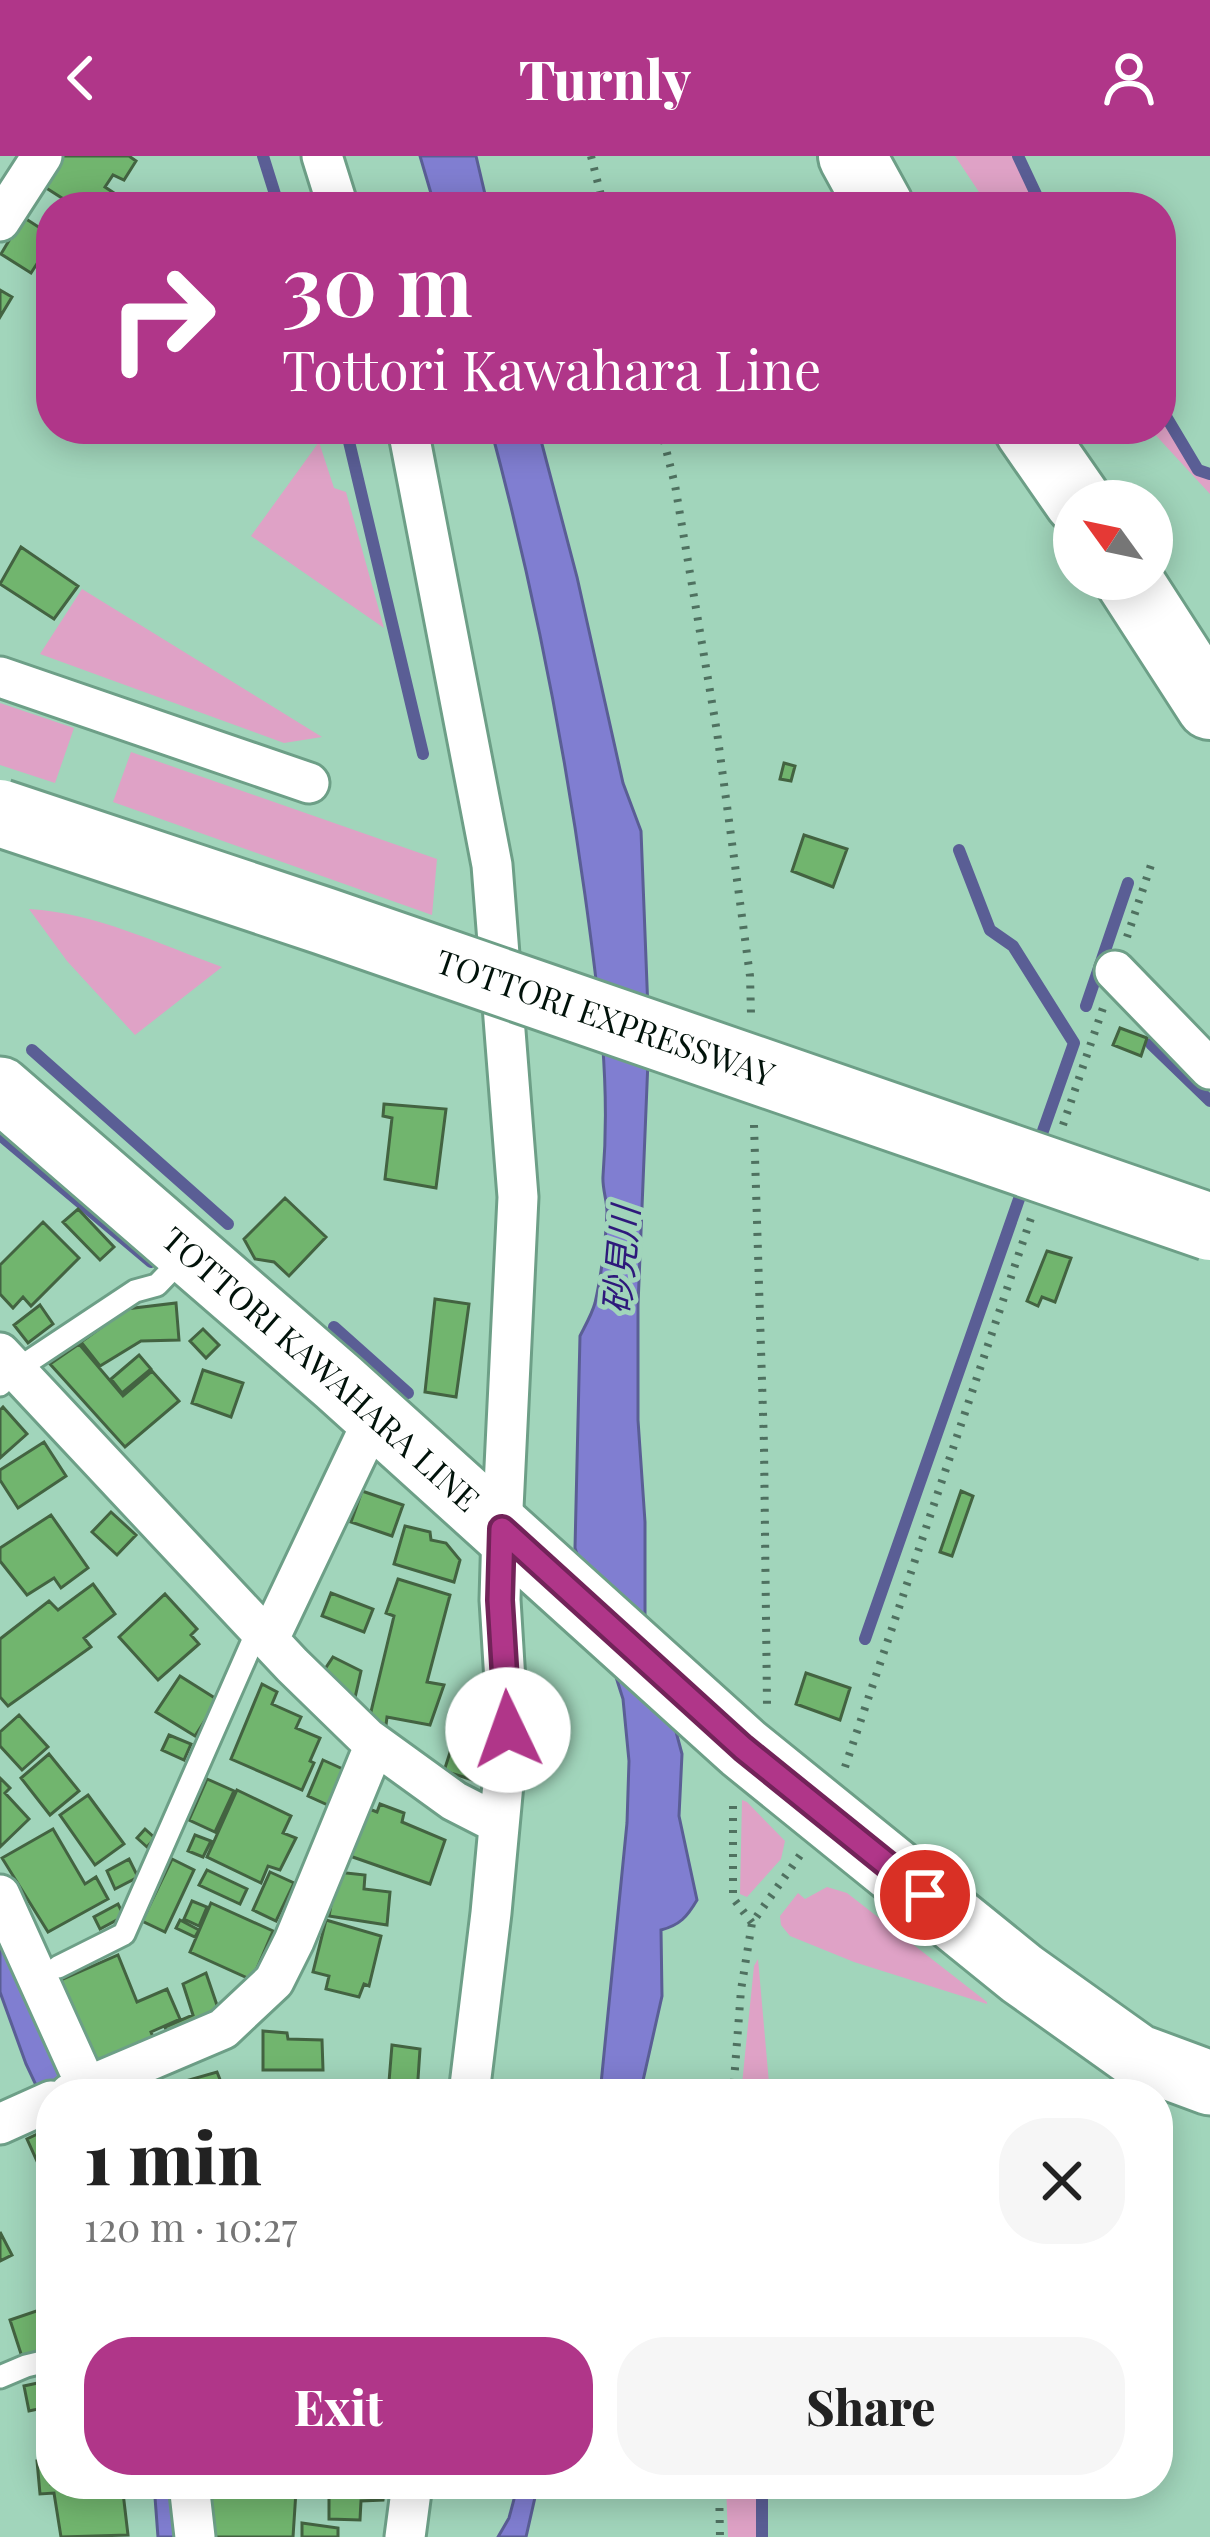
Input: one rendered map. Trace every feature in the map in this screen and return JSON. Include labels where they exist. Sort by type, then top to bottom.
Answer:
[{"type":"highway","points":[[852,156],[872,192]]},
{"type":"highway","points":[[1038,444],[1063,480]]},
{"type":"highway","points":[[1142,600],[1210,706]]},
{"type":"highway","points":[[1159,600],[1210,662]]},
{"type":"highway","name":"TOTTORI EXPRESSWAY","points":[[0,787],[1210,1199]]},
{"type":"highway","name":"TOTTORI EXPRESSWAY","points":[[0,813],[1210,1227]]},
{"type":"main road","name":"TOTTORI KAWAHARA LINE","points":[[1,1091],[375,1416],[736,1742],[1022,1974],[1137,2056],[1210,2083]]},
{"type":"street","points":[[322,156],[333,192]]},
{"type":"street","points":[[411,444],[492,865],[518,1197],[500,1600],[508,1730],[471,2079]]},
{"type":"street","points":[[0,677],[309,783]]},
{"type":"street","points":[[1115,971],[1210,1069]]},
{"type":"street","points":[[5,1369],[375,1744],[454,1801],[499,1824]]},
{"type":"street","points":[[263,1634],[375,1416]]},
{"type":"street","points":[[108,2079],[223,2030],[274,1981],[375,1744]]},
{"type":"street","points":[[0,1895],[64,2079]]},
{"type":"street","points":[[0,2124],[36,2109]]},
{"type":"street","points":[[190,2499],[194,2537]]},
{"type":"street","points":[[405,2537],[410,2499]]},
{"type":"lane","points":[[5,1369],[135,1291],[157,1285],[188,1252]]},
{"type":"lane","points":[[58,1967],[124,1934],[263,1634]]},
{"type":"lane","points":[[0,2377],[36,2365]]},
{"type":"path","points":[[591,156],[600,192]]},
{"type":"path","points":[[1062,1127],[1154,859]]},
{"type":"path","points":[[734,2079],[752,1923],[828,1817],[1032,1216]]},
{"type":"path","points":[[736,1742],[733,1898],[752,1923]]},
{"type":"path","points":[[719,2499],[720,2537]]},
{"type":"shaded area","points":[[955,156],[1014,156],[1032,192],[979,192]]},
{"type":"shaded area","points":[[1176,439],[1197,474],[1210,478],[1210,494],[1164,444],[1176,444]]},
{"type":"shaded area","points":[[320,444],[334,488],[346,492],[384,628],[251,536]]},
{"type":"shaded area","points":[[82,589],[322,737],[284,743],[40,654]]},
{"type":"shaded area","points":[[0,703],[74,728],[55,783],[0,765]]},
{"type":"shaded area","points":[[131,752],[437,859],[432,915],[113,802]]},
{"type":"shaded area","points":[[29,909],[103,923],[222,967],[135,1035],[67,961]]},
{"type":"shaded area","points":[[742,1800],[785,1841],[781,1859],[747,1897],[740,1894]]},
{"type":"shaded area","points":[[827,1887],[847,1893],[987,2004],[854,1962],[790,1936],[780,1916],[798,1893],[805,1899]]},
{"type":"shaded area","points":[[758,1959],[769,2079],[743,2079]]},
{"type":"shaded area","points":[[727,2499],[759,2499],[759,2537],[728,2537]]},
{"type":"water","points":[[420,156],[476,156],[484,192],[431,192]]},
{"type":"water","name":"砂見川","points":[[495,444],[542,444],[623,783],[641,831],[649,1036],[638,1305],[645,1616],[682,1754],[679,1816],[697,1900],[682,1920],[661,1930],[662,1996],[643,2079],[601,2079],[629,1761],[623,1699],[575,1548],[580,1336],[595,1303],[607,1212],[602,1035],[556,718]]},
{"type":"water","points":[[0,1924],[65,2079],[36,2079],[36,2085],[0,1992]]},
{"type":"water","points":[[155,2499],[181,2499],[185,2537],[158,2537]]},
{"type":"water","points":[[514,2499],[535,2499],[526,2537],[498,2537]]},
{"type":"building","points":[[58,156],[129,156],[136,161],[124,180],[113,175],[105,187],[112,192],[53,192],[40,184]]},
{"type":"building","points":[[23,217],[36,225],[36,265],[31,273],[1,254]]},
{"type":"building","points":[[0,290],[12,297],[0,317]]},
{"type":"building","points":[[21,547],[78,586],[54,619],[0,584]]},
{"type":"building","points":[[784,763],[795,766],[791,781],[780,779]]},
{"type":"building","points":[[804,835],[847,849],[833,887],[792,871]]},
{"type":"building","points":[[1120,1028],[1147,1038],[1141,1056],[1113,1045]]},
{"type":"building","points":[[384,1104],[446,1109],[436,1188],[385,1179],[392,1118],[383,1116]]},
{"type":"building","points":[[285,1198],[326,1237],[289,1276],[274,1262],[255,1259],[244,1239]]},
{"type":"building","points":[[78,1209],[114,1247],[100,1260],[63,1222]]},
{"type":"building","points":[[43,1222],[79,1258],[31,1306],[23,1297],[13,1308],[0,1294],[0,1265]]},
{"type":"building","points":[[1047,1251],[1071,1258],[1055,1302],[1042,1297],[1038,1306],[1027,1301]]},
{"type":"building","points":[[435,1299],[469,1304],[456,1397],[425,1392]]},
{"type":"building","points":[[176,1303],[179,1340],[141,1341],[100,1366],[81,1342],[126,1309]]},
{"type":"building","points":[[40,1305],[53,1324],[28,1343],[14,1325]]},
{"type":"building","points":[[203,1329],[219,1345],[206,1358],[190,1341]]},
{"type":"building","points":[[79,1344],[123,1396],[152,1371],[179,1401],[125,1447],[50,1364]]},
{"type":"building","points":[[139,1355],[151,1369],[122,1393],[111,1379]]},
{"type":"building","points":[[203,1370],[243,1383],[231,1417],[192,1403]]},
{"type":"building","points":[[3,1407],[27,1434],[0,1458],[0,1410]]},
{"type":"building","points":[[44,1442],[66,1476],[18,1508],[0,1480],[0,1470]]},
{"type":"building","points":[[362,1491],[403,1505],[392,1536],[351,1522]]},
{"type":"building","points":[[961,1491],[973,1496],[952,1556],[940,1552]]},
{"type":"building","points":[[111,1512],[136,1535],[117,1555],[92,1532]]},
{"type":"building","points":[[51,1515],[88,1568],[61,1588],[54,1578],[27,1595],[0,1561],[0,1548]]},
{"type":"building","points":[[405,1526],[430,1532],[431,1540],[446,1543],[460,1560],[454,1582],[394,1564]]},
{"type":"building","points":[[398,1579],[450,1595],[427,1682],[444,1685],[430,1725],[387,1717],[386,1725],[369,1720],[394,1616],[386,1613]]},
{"type":"building","points":[[93,1584],[115,1614],[84,1638],[91,1647],[8,1706],[0,1697],[0,1639],[49,1601],[58,1610]]},
{"type":"building","points":[[331,1593],[373,1609],[364,1632],[322,1616]]},
{"type":"building","points":[[165,1594],[197,1629],[191,1635],[199,1644],[158,1680],[119,1637]]},
{"type":"building","points":[[333,1657],[361,1671],[354,1702],[323,1672]]},
{"type":"building","points":[[806,1673],[850,1688],[840,1720],[796,1704]]},
{"type":"building","points":[[180,1676],[218,1700],[195,1736],[156,1712]]},
{"type":"building","points":[[262,1684],[277,1692],[272,1704],[301,1717],[296,1728],[320,1738],[302,1790],[231,1759]]},
{"type":"building","points":[[19,1715],[48,1747],[22,1770],[0,1746],[0,1732]]},
{"type":"building","points":[[169,1735],[191,1744],[184,1760],[162,1750]]},
{"type":"building","points":[[455,1737],[484,1745],[473,1780],[444,1771]]},
{"type":"building","points":[[49,1754],[79,1791],[50,1815],[21,1778]]},
{"type":"building","points":[[323,1760],[345,1770],[330,1806],[308,1796]]},
{"type":"building","points":[[0,1778],[10,1788],[5,1793],[29,1819],[0,1847]]},
{"type":"building","points":[[207,1779],[234,1791],[215,1832],[189,1820]]},
{"type":"building","points":[[237,1790],[291,1816],[283,1833],[296,1838],[280,1870],[268,1866],[261,1883],[207,1857]]},
{"type":"building","points":[[88,1795],[124,1844],[95,1865],[60,1815]]},
{"type":"building","points":[[380,1804],[404,1813],[402,1822],[445,1840],[430,1884],[347,1855],[364,1807],[377,1812]]},
{"type":"building","points":[[53,1829],[85,1884],[96,1877],[108,1899],[48,1932],[2,1858]]},
{"type":"building","points":[[145,1829],[155,1838],[147,1847],[137,1838]]},
{"type":"building","points":[[195,1835],[211,1841],[203,1857],[188,1851]]},
{"type":"building","points":[[129,1859],[138,1877],[115,1889],[107,1871]]},
{"type":"building","points":[[172,1859],[194,1870],[165,1932],[142,1921]]},
{"type":"building","points":[[207,1870],[247,1889],[240,1904],[199,1885]]},
{"type":"building","points":[[270,1872],[294,1883],[276,1921],[253,1910]]},
{"type":"building","points":[[337,1872],[365,1875],[364,1889],[390,1892],[387,1925],[329,1916]]},
{"type":"building","points":[[192,1901],[207,1907],[199,1926],[184,1919]]},
{"type":"building","points":[[211,1903],[273,1931],[252,1980],[190,1952]]},
{"type":"building","points":[[118,1904],[124,1916],[100,1929],[94,1917]]},
{"type":"building","points":[[180,1920],[199,1930],[195,1937],[176,1928]]},
{"type":"building","points":[[326,1920],[381,1936],[369,1986],[364,1984],[359,1997],[326,1989],[329,1976],[313,1972]]},
{"type":"building","points":[[118,1955],[137,2002],[167,1989],[180,2019],[151,2032],[155,2042],[92,2069],[90,2050],[61,1980]]},
{"type":"building","points":[[206,1973],[221,2017],[169,2038],[165,2027],[193,2015],[183,1984]]},
{"type":"building","points":[[263,2031],[287,2033],[288,2039],[322,2040],[323,2070],[263,2070]]},
{"type":"building","points":[[392,2045],[420,2049],[418,2079],[389,2079]]},
{"type":"building","points":[[217,2072],[220,2079],[192,2079]]},
{"type":"building","points":[[36,2135],[36,2159],[27,2139]]},
{"type":"building","points":[[0,2232],[12,2255],[0,2261]]},
{"type":"building","points":[[36,2311],[36,2355],[23,2360],[10,2320]]},
{"type":"building","points":[[36,2383],[36,2409],[29,2411],[24,2386]]},
{"type":"building","points":[[55,2499],[124,2499],[128,2535],[61,2537]]},
{"type":"building","points":[[212,2499],[295,2499],[293,2537],[210,2537]]},
{"type":"building","points":[[329,2499],[383,2499],[361,2501],[360,2520],[329,2519]]},
{"type":"building","points":[[302,2523],[338,2528],[338,2537],[302,2537]]},
{"type":"waterway","points":[[263,156],[274,192]]},
{"type":"waterway","points":[[1018,156],[1035,192]]},
{"type":"waterway","points":[[1176,433],[1198,470],[1210,474]]},
{"type":"waterway","points":[[350,444],[423,754]]},
{"type":"waterway","points":[[959,850],[990,930],[1013,946],[1074,1043],[1038,1145]]},
{"type":"waterway","points":[[1086,1006],[1128,883]]},
{"type":"waterway","points":[[1151,1044],[1210,1101]]},
{"type":"waterway","points":[[32,1050],[228,1224]]},
{"type":"waterway","points":[[0,1135],[151,1262]]},
{"type":"waterway","points":[[865,1639],[1025,1182]]},
{"type":"waterway","points":[[334,1327],[408,1393]]},
{"type":"waterway","points":[[762,2499],[762,2537]]},
{"type":"route","points":[[508,1730],[500,1600],[502,1529],[743,1748],[925,1895]]}]
